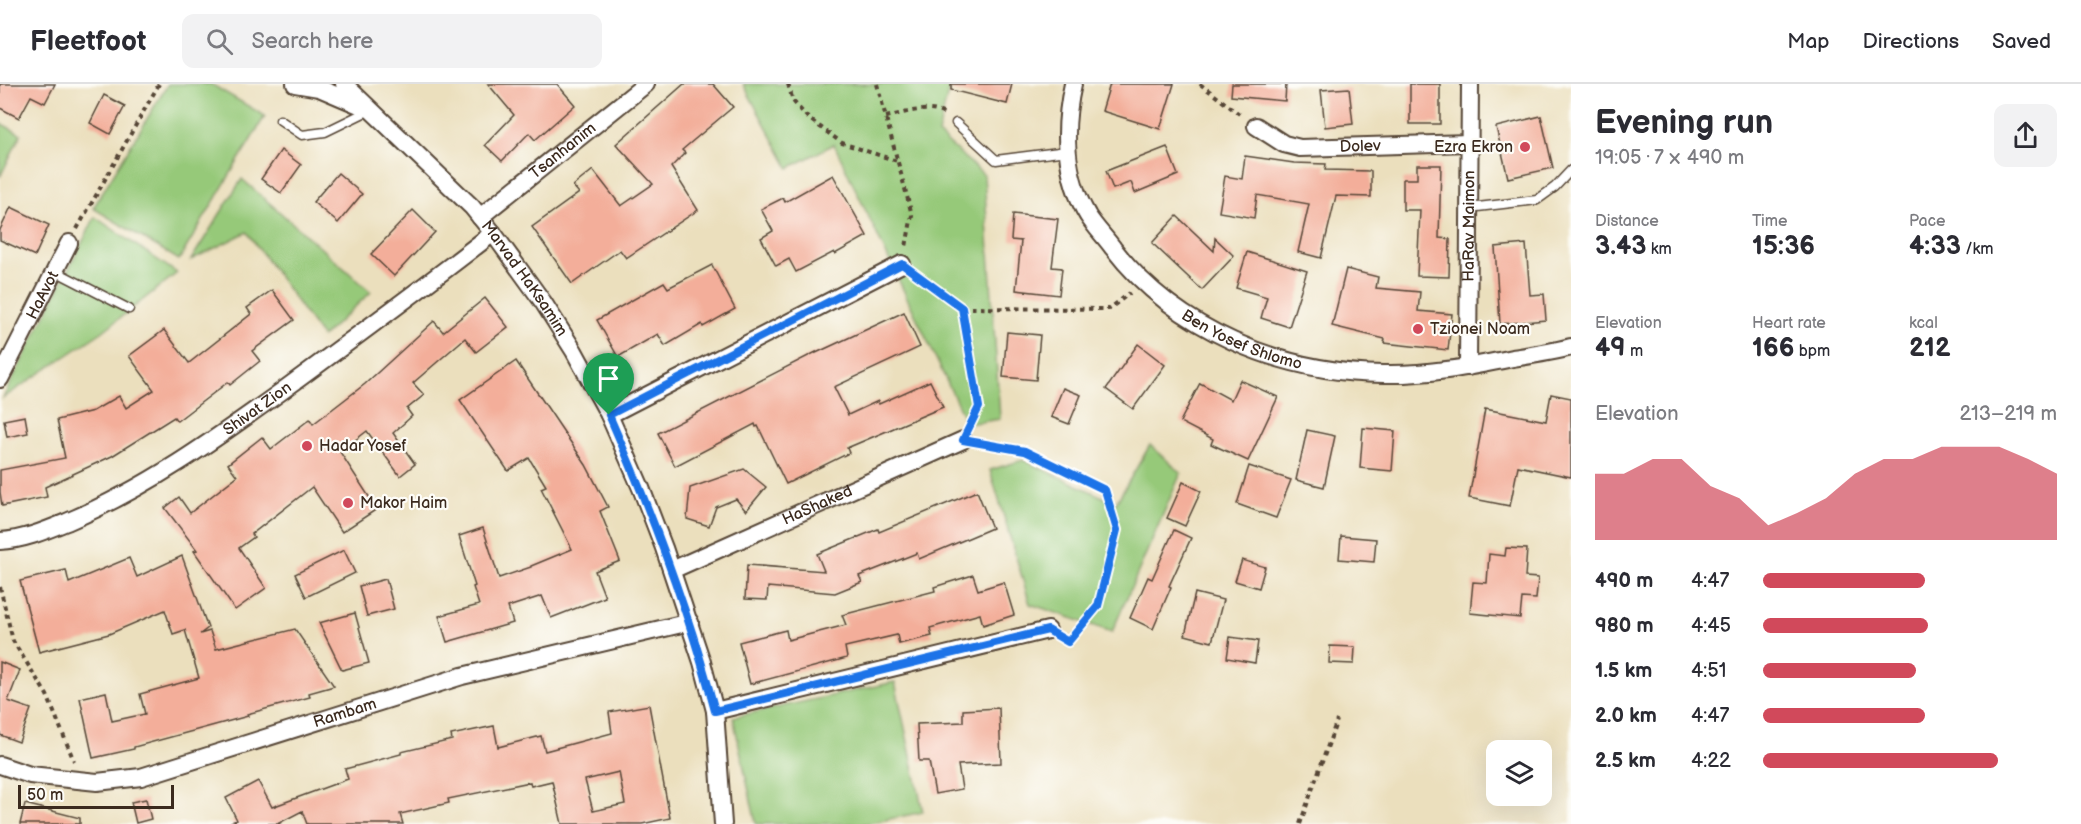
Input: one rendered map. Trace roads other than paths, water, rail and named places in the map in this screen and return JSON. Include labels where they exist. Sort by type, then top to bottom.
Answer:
[{"type":"street","name":"Marvad HaKsamim","points":[[295,84],[319,88],[370,110]]},
{"type":"street","name":"Marvad HaKsamim","points":[[344,84],[465,200],[493,233],[543,302],[574,351],[609,415],[641,488],[672,570],[690,622],[715,711],[723,824]]},
{"type":"street","name":"Tsanhanim","points":[[480,217],[646,84]]},
{"type":"street","name":"Ben Yosef Shlomo","points":[[1073,84],[1068,106],[1066,144],[1073,181],[1088,215],[1118,254],[1156,294],[1186,317],[1266,355],[1302,365],[1382,374],[1468,367],[1571,347]]},
{"type":"street","name":"HaRav Maimon","points":[[1468,367],[1470,84]]},
{"type":"street","name":"Dolev","points":[[1256,126],[1284,144],[1300,148],[1469,143]]},
{"type":"street","name":"Shivat Zion","points":[[0,541],[30,536],[58,525],[121,497],[160,475],[211,442],[367,330],[493,233]]},
{"type":"street","name":"HaAvot","points":[[0,379],[69,243]]},
{"type":"street","points":[[609,415],[902,264]]},
{"type":"street","name":"HaShaked","points":[[672,570],[963,440]]},
{"type":"street","name":"Rambam","points":[[0,765],[30,775],[82,781],[97,782],[141,777],[462,676],[690,622]]},
{"type":"street","points":[[715,711],[1048,630]]},
{"type":"lane","points":[[280,120],[302,135],[326,132],[370,110]]},
{"type":"lane","points":[[956,123],[996,160],[1067,151]]},
{"type":"lane","points":[[1469,208],[1537,200],[1555,187],[1571,170]]},
{"type":"lane","points":[[55,271],[129,309]]},
{"type":"place","name":"Ezra Ekron","points":[[1525,147]]},
{"type":"place","name":"Tzionei Noam","points":[[1418,329]]},
{"type":"place","name":"Hadar Yosef","points":[[307,446]]},
{"type":"place","name":"Makor Haim","points":[[348,503]]}]
